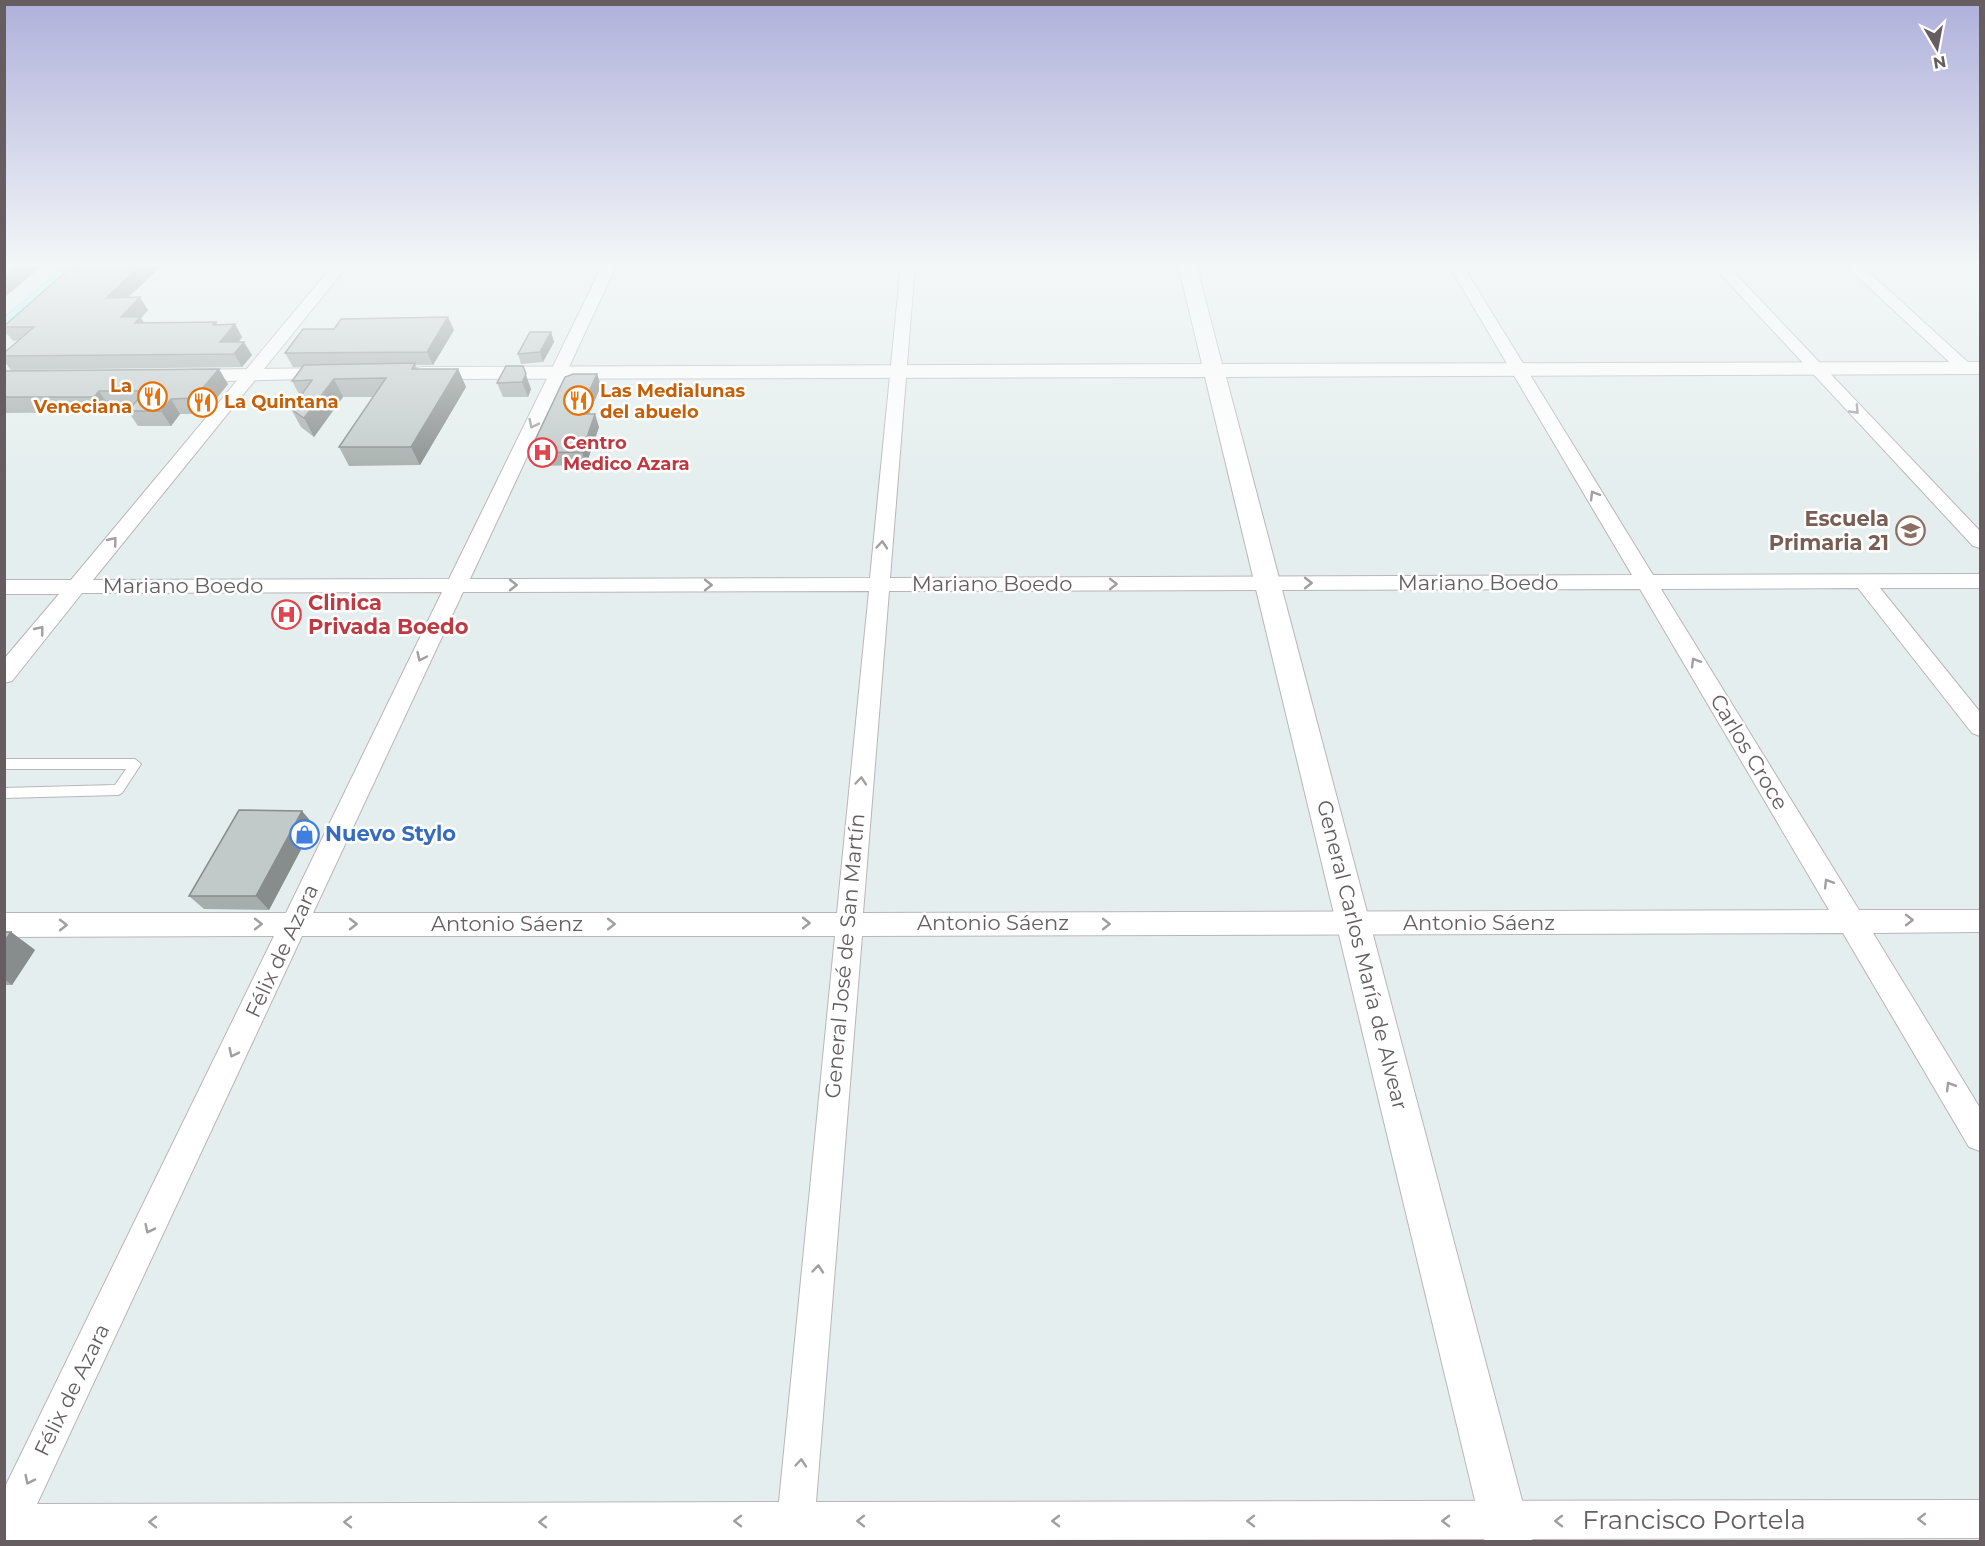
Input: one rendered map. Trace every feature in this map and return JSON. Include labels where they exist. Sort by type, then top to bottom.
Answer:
[{"type":"street","points":[[4,675],[282,336]]},
{"type":"street","name":"Félix de Azara","points":[[6,1525],[575,336]]},
{"type":"street","name":"General José de San Martín","points":[[795,1531],[901,336]]},
{"type":"street","name":"General Carlos María de Alvear","points":[[1206,336],[1507,1531]]},
{"type":"street","name":"Carlos Croce","points":[[1499,336],[1980,1136]]},
{"type":"street","points":[[1786,336],[1980,542]]},
{"type":"street","points":[[1936,336],[1973,368]]},
{"type":"street","points":[[404,373],[1973,368]]},
{"type":"street","points":[[168,376],[357,374]]},
{"type":"street","name":"Mariano Boedo","points":[[4,587],[1980,581]]},
{"type":"street","points":[[1864,582],[1980,727]]},
{"type":"street","name":"Antonio Sáenz","points":[[4,925],[1980,921]]},
{"type":"street","name":"Francisco Portela","points":[[6,1525],[795,1531],[1507,1531],[1980,1519]]},
{"type":"lane","points":[[4,764],[135,764],[118,790],[4,793]]},
{"type":"building","points":[[23,336],[225,336],[220,342],[244,342],[234,354],[4,356],[4,353]]},
{"type":"building","points":[[298,336],[437,336],[427,352],[285,353]]},
{"type":"building","points":[[528,336],[549,336],[540,352],[518,354]]},
{"type":"building","points":[[415,363],[412,369],[458,369],[411,447],[339,447],[386,378],[334,379],[304,418],[291,409],[312,380],[292,381],[304,365]]},
{"type":"building","points":[[506,366],[523,366],[526,374],[522,382],[497,383]]},
{"type":"building","points":[[219,369],[194,398],[171,399],[161,411],[128,411],[145,391],[99,391],[94,397],[4,397],[4,371]]},
{"type":"building","points":[[573,374],[597,374],[579,414],[595,414],[582,452],[529,453],[565,377]]},
{"type":"building","points":[[239,810],[302,811],[256,896],[189,896]]},
{"type":"building","points":[[4,932],[11,932],[4,942]]},
{"type":"place","name":"La Veneciana","points":[[153,396]]},
{"type":"place","name":"Las Medialunas del abuelo","points":[[579,401]]},
{"type":"place","name":"La Quintana","points":[[203,402]]},
{"type":"place","name":"Centro Medico Azara","points":[[542,453]]},
{"type":"place","name":"Escuela Primaria 21","points":[[1910,531]]},
{"type":"place","name":"Clinica Privada Boedo","points":[[287,615]]},
{"type":"place","name":"Nuevo Stylo","points":[[304,834]]}]
